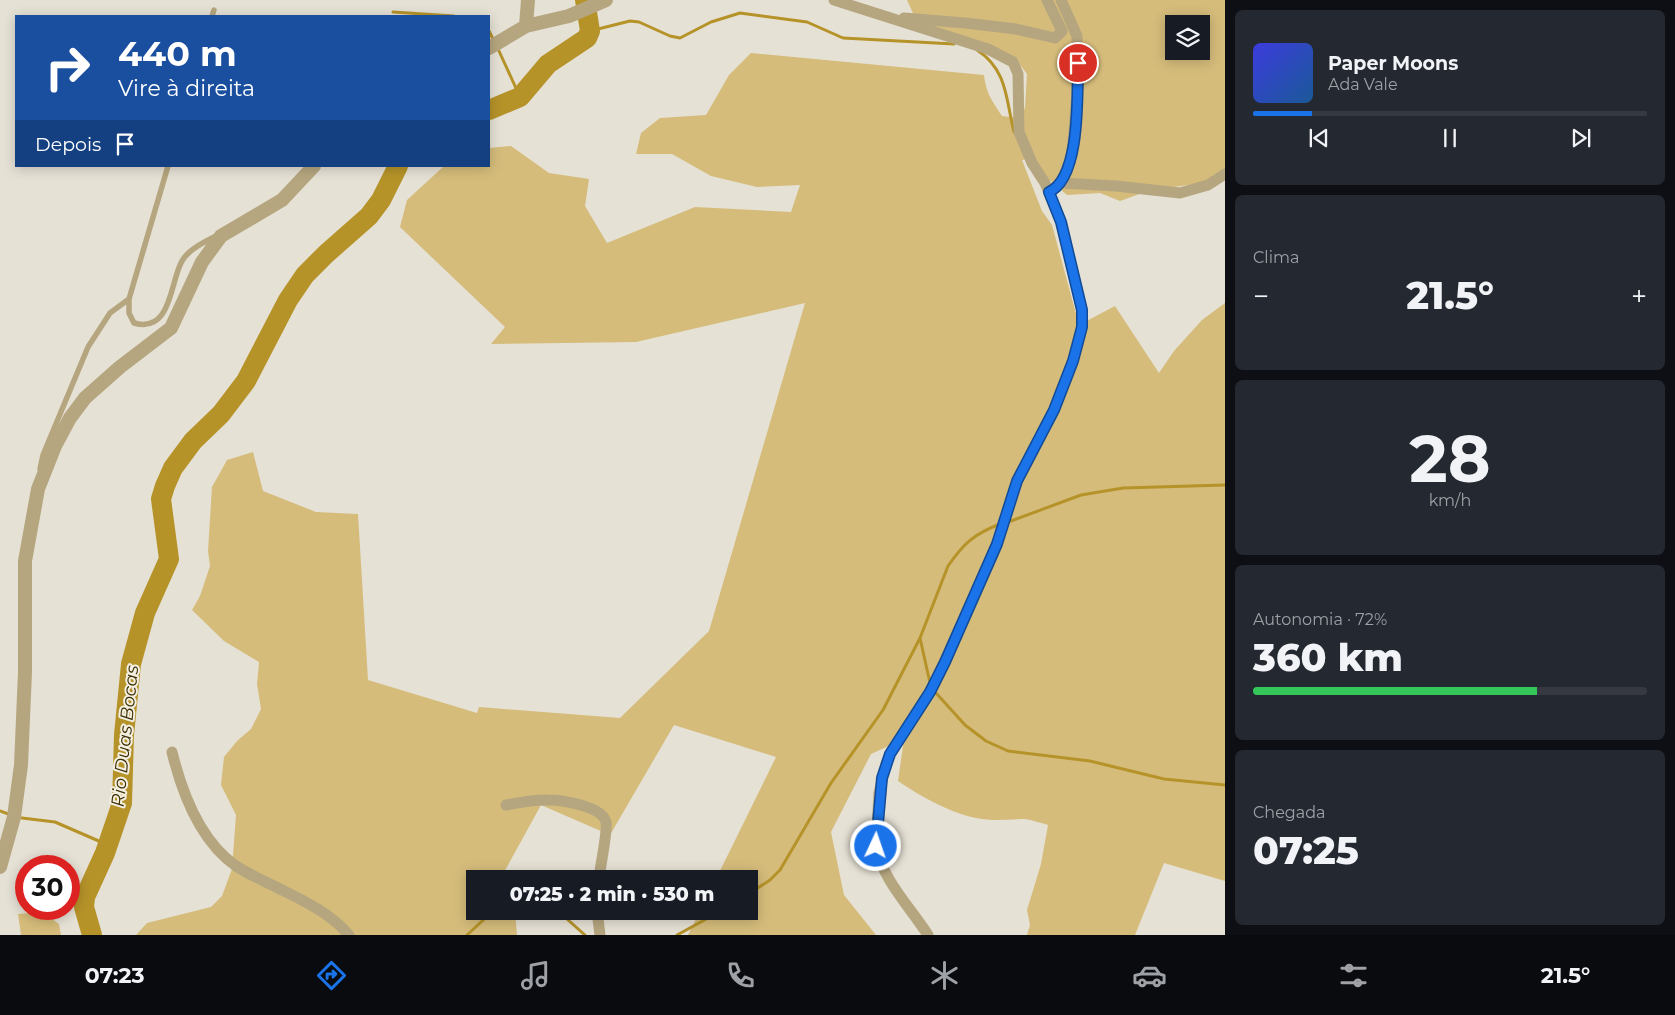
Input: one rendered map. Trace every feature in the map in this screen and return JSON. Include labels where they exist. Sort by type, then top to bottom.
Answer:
[{"type":"street","points":[[526,26],[528,0]]},
{"type":"street","points":[[834,0],[988,48],[1013,62],[1018,74],[1019,132],[1032,163],[1049,192],[1061,222],[1082,310],[1082,327],[1073,361],[1054,410],[1017,481],[999,540],[945,662],[930,692],[890,754],[882,778],[877,829],[877,854],[883,868],[928,935]]},
{"type":"street","points":[[892,18],[942,20],[1016,29],[1055,38],[1062,31],[1047,0]]},
{"type":"street","points":[[1049,192],[1061,183],[1072,154],[1078,63],[1078,36],[1061,0]]},
{"type":"street","points":[[490,47],[526,26],[569,16],[603,2]]},
{"type":"street","points":[[0,867],[14,816],[21,764],[24,672],[24,561],[38,489],[55,446],[70,418],[85,398],[120,367],[171,328],[202,262],[213,246],[226,232],[282,200],[313,167]]},
{"type":"street","points":[[1061,183],[1180,192],[1208,186],[1225,174]]},
{"type":"street","points":[[172,752],[179,780],[188,804],[219,851],[236,866],[316,907],[337,921],[349,935]]},
{"type":"street","points":[[506,805],[547,800],[596,809],[607,824],[600,870]]},
{"type":"street","points":[[598,920],[600,935]]},
{"type":"lane","points":[[168,167],[129,299],[129,313],[134,323],[143,326],[153,323],[169,305],[182,261],[195,248],[226,232]]},
{"type":"lane","points":[[38,489],[42,456],[88,347],[110,313],[129,299]]},
{"type":"shaded area","points":[[907,0],[1225,0],[1225,180],[1151,190],[1120,201],[1100,193],[1067,195],[1046,177],[1031,158],[1022,160],[1042,211],[1052,225],[1079,325],[1115,306],[1159,373],[1174,351],[1202,320],[1225,303],[1225,881],[1164,863],[1135,935],[1027,935],[1030,925],[1027,910],[1041,864],[1048,825],[1025,819],[993,820],[971,817],[960,814],[917,793],[898,781],[904,739],[871,754],[831,832],[844,895],[876,935],[688,935],[696,920],[758,920],[758,870],[720,870],[776,757],[674,725],[610,835],[541,805],[505,870],[466,870],[466,920],[516,920],[517,935],[136,935],[147,923],[211,907],[222,896],[232,869],[236,815],[221,785],[224,757],[237,741],[251,729],[261,709],[257,684],[259,662],[224,641],[192,610],[200,596],[210,566],[208,551],[212,487],[227,460],[253,452],[263,491],[316,512],[358,514],[368,680],[477,713],[479,707],[620,718],[709,631],[805,303],[636,342],[491,344],[505,327],[400,227],[407,200],[443,167],[490,167],[490,148],[511,146],[549,173],[589,179],[585,206],[607,243],[695,207],[791,212],[800,185],[757,187],[711,176],[672,154],[636,154],[641,133],[660,118],[706,115],[729,75],[751,53],[984,75],[988,92],[1002,116],[1019,118],[1025,108],[1027,74],[1014,57],[916,20]]},
{"type":"shaded area","points":[[19,920],[53,920],[59,924],[61,935],[21,935]]},
{"type":"waterway","name":"Rio Duas Bocas","points":[[490,110],[520,97],[548,64],[587,38],[590,31],[585,0]]},
{"type":"waterway","points":[[393,12],[439,15]]},
{"type":"waterway","points":[[590,31],[630,21],[639,22],[670,36],[680,38],[711,22],[740,13],[807,22],[843,38],[954,44]]},
{"type":"waterway","points":[[490,33],[493,39]]},
{"type":"waterway","points":[[977,50],[995,67],[1000,77],[1007,98],[1014,132]]},
{"type":"waterway","points":[[499,51],[520,97]]},
{"type":"waterway","name":"Rio Duas Bocas","points":[[92,935],[84,907],[85,897],[105,853],[122,803],[124,735],[131,664],[145,613],[169,559],[161,499],[165,486],[173,468],[193,441],[221,414],[246,381],[288,300],[305,275],[369,216],[381,200],[398,167]]},
{"type":"waterway","points":[[1011,521],[1081,495],[1123,488],[1225,485]]},
{"type":"waterway","points":[[758,888],[780,870],[831,783],[883,710],[920,638],[948,566],[970,540],[1000,524]]},
{"type":"waterway","points":[[920,638],[930,683]]},
{"type":"waterway","points":[[936,693],[965,725],[986,741],[1008,751],[1090,761],[1164,779],[1225,785]]},
{"type":"waterway","points":[[0,811],[11,815]]},
{"type":"waterway","points":[[22,818],[55,822],[108,845]]},
{"type":"waterway","points":[[467,935],[483,920]]},
{"type":"waterway","points":[[568,920],[585,935]]},
{"type":"waterway","points":[[677,935],[704,920]]},
{"type":"route","points":[[876,846],[882,778],[890,754],[930,692],[955,640],[1002,533],[1005,516],[1017,481],[1054,410],[1073,361],[1082,327],[1082,310],[1071,261],[1061,222],[1049,192],[1056,189],[1061,183],[1072,154],[1078,63]]}]
